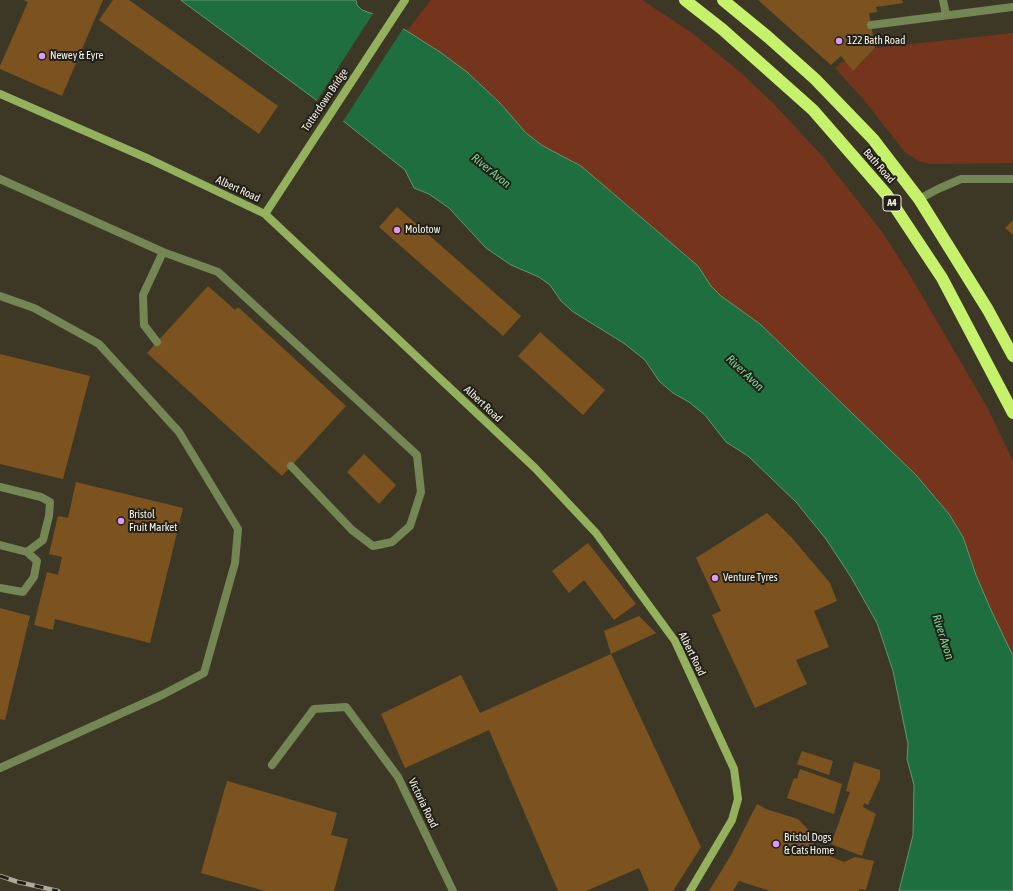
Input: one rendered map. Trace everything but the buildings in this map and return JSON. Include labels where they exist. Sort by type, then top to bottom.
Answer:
[{"type":"highway","name":"Bath Road","points":[[685,0],[722,29],[812,110],[887,195],[942,278],[1013,413]]},
{"type":"highway","name":"Bath Road","points":[[722,0],[768,37],[828,92],[874,139],[919,199],[988,310],[1013,356]]},
{"type":"street","points":[[943,0],[946,15]]},
{"type":"street","name":"Totterdown Bridge","points":[[265,214],[304,151],[403,3]]},
{"type":"street","points":[[871,25],[1013,7]]},
{"type":"street","name":"Albert Road","points":[[0,94],[149,159],[265,214],[535,468],[596,533],[675,641],[734,769],[738,799],[732,820],[690,891]]},
{"type":"street","points":[[0,179],[163,252],[218,272],[417,455],[420,492],[410,526],[392,542],[373,546],[352,530],[291,466]]},
{"type":"street","points":[[919,199],[961,179],[1013,179]]},
{"type":"street","points":[[157,342],[144,325],[143,294],[163,252]]},
{"type":"street","points":[[0,296],[34,308],[99,344],[179,432],[238,529],[236,563],[204,673],[162,695],[0,768]]},
{"type":"street","points":[[0,487],[41,497],[50,502],[49,516],[43,540],[27,552]]},
{"type":"street","points":[[0,545],[27,552],[37,561],[34,577],[23,592],[0,588]]},
{"type":"street","name":"Victoria Road","points":[[272,765],[314,709],[346,707],[398,777],[453,891]]},
{"type":"shaded area","points":[[356,0],[357,5],[362,10],[379,16],[407,31],[431,0],[642,0],[692,33],[740,72],[773,103],[824,158],[882,232],[908,272],[987,407],[1013,461],[1013,891],[963,631],[341,25]]},
{"type":"shaded area","points":[[1013,33],[1013,163],[929,164],[917,160],[905,152],[864,100],[835,68],[842,62],[846,61],[853,71],[875,48]]},
{"type":"water","name":"River Avon","points":[[181,0],[356,0],[357,5],[362,10],[379,16],[407,31],[440,52],[467,72],[500,103],[526,133],[543,146],[581,166],[698,266],[711,286],[721,296],[760,324],[916,475],[949,514],[963,537],[976,575],[1013,656],[1013,891],[899,891],[913,835],[914,785],[907,759],[908,744],[893,671],[877,623],[851,577],[826,539],[796,502],[748,456],[726,442],[705,415],[689,402],[673,393],[659,381],[645,360],[625,344],[572,311],[561,301],[550,285],[539,277],[511,265],[486,248],[449,208],[429,194],[414,188],[405,170],[323,105]]},
{"type":"pier","points":[[374,12],[404,27],[342,123],[316,102]]},
{"type":"railway","points":[[0,876],[18,882],[58,891]]},
{"type":"place","name":"122 Bath Road","points":[[839,41]]},
{"type":"place","name":"Newey & Eyre","points":[[42,56]]},
{"type":"place","name":"Molotow","points":[[397,230]]},
{"type":"place","name":"Bristol Fruit Market","points":[[121,521]]},
{"type":"place","name":"Venture Tyres","points":[[715,578]]},
{"type":"place","name":"Bristol Dogs & Cats Home","points":[[776,844]]}]
